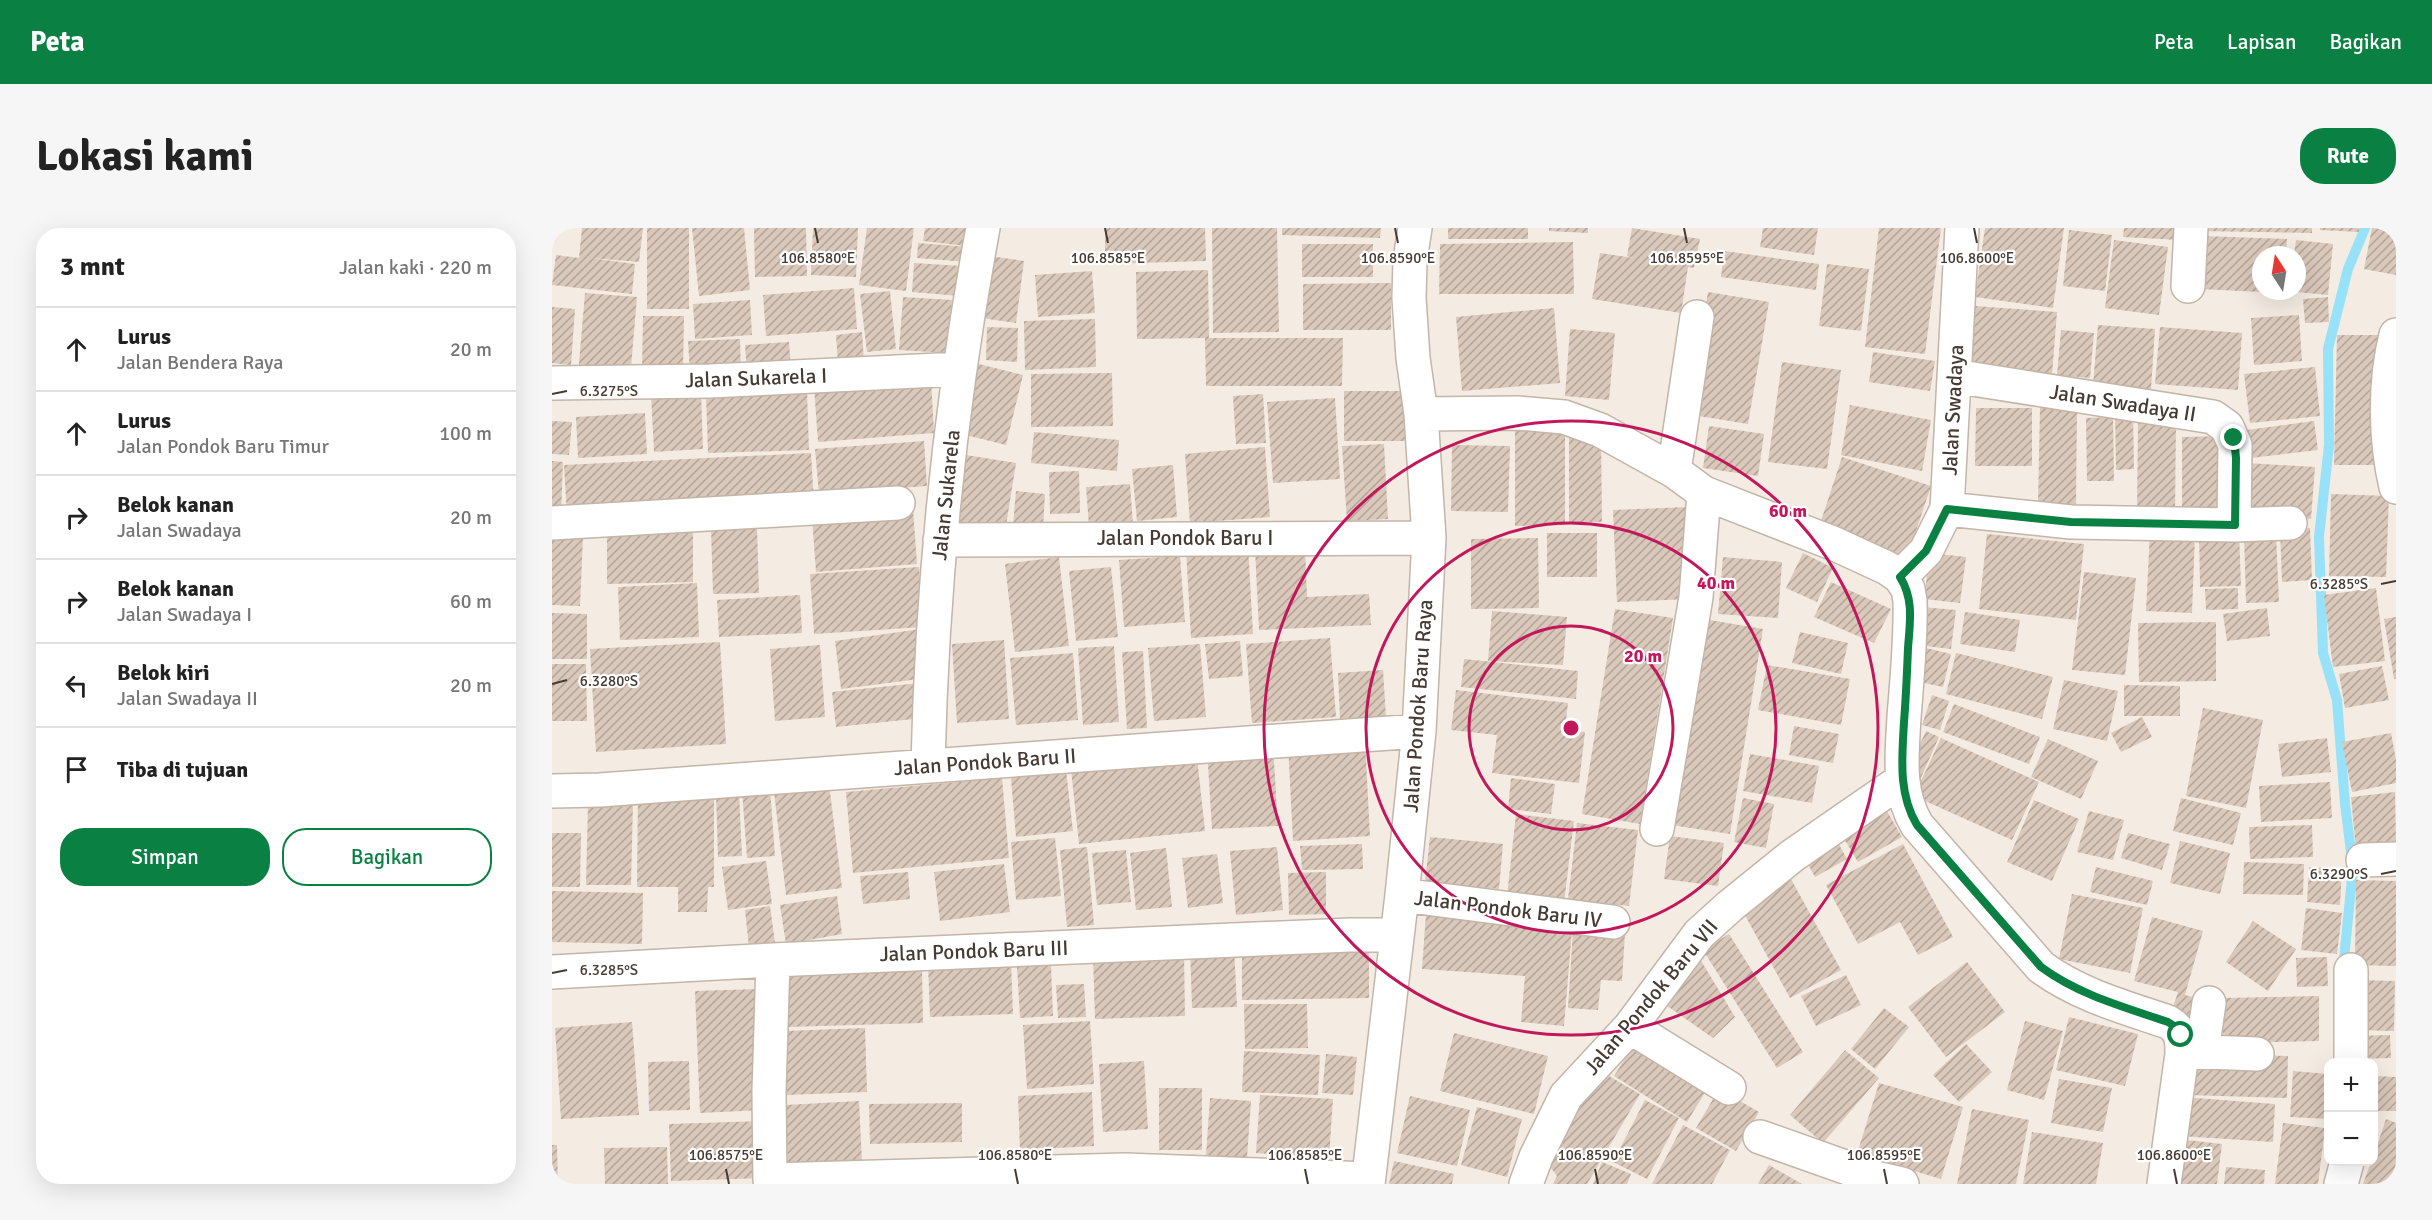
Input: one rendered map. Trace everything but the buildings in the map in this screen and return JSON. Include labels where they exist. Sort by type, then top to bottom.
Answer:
[{"type":"street","name":"Jalan Sukarela","points":[[928,765],[932,650],[940,540],[959,369],[983,228]]},
{"type":"street","name":"Jalan Pondok Baru Raya","points":[[1368,1182],[1419,731],[1429,538],[1421,414],[1413,358],[1409,298],[1410,260],[1415,228]]},
{"type":"street","name":"Jalan Swadaya","points":[[1900,577],[1926,551],[1947,509],[1962,228]]},
{"type":"street","points":[[2188,286],[2191,228]]},
{"type":"street","points":[[1674,471],[1697,317]]},
{"type":"street","points":[[2396,335],[2388,370],[2388,401],[2391,457],[2396,487]]},
{"type":"street","name":"Jalan Sukarela I","points":[[552,382],[710,381],[959,369]]},
{"type":"street","name":"Jalan Swadaya II","points":[[1954,376],[2213,417],[2227,426],[2235,445],[2235,525]]},
{"type":"street","points":[[1421,414],[1518,413],[1564,417],[1600,430],[1674,471],[1704,493],[1862,556],[1900,577],[1908,589],[1910,616],[1901,756],[1902,780],[1908,812],[2041,967],[2062,982],[2089,996],[2174,1026],[2192,1051]]},
{"type":"street","points":[[1657,829],[1695,597],[1704,493]]},
{"type":"street","points":[[552,523],[898,503]]},
{"type":"street","points":[[1947,509],[2071,522],[2235,525],[2290,523]]},
{"type":"street","name":"Jalan Pondok Baru I","points":[[940,540],[1429,538]]},
{"type":"street","name":"Jalan Pondok Baru II","points":[[552,790],[600,790],[1419,731]]},
{"type":"street","name":"Jalan Pondok Baru VII","points":[[1526,1184],[1536,1157],[1566,1096],[1630,1027],[1699,934],[1792,856],[1902,780]]},
{"type":"street","points":[[2363,860],[2396,859]]},
{"type":"street","name":"Jalan Pondok Baru IV","points":[[1402,895],[1613,922]]},
{"type":"street","name":"Jalan Pondok Baru III","points":[[552,972],[772,960],[1326,936],[1396,935]]},
{"type":"street","points":[[772,960],[769,1092],[770,1182],[1125,1170],[1368,1182]]},
{"type":"street","points":[[2350,969],[2351,1058]]},
{"type":"street","points":[[2164,1184],[2192,1051],[2209,1003]]},
{"type":"street","points":[[1630,1027],[1729,1088]]},
{"type":"street","points":[[2192,1051],[2257,1054]]},
{"type":"street","points":[[1760,1137],[1876,1178],[1902,1184]]},
{"type":"street","points":[[2341,1184],[2346,1166]]},
{"type":"waterway","points":[[2343,969],[2353,868],[2345,804],[2337,700],[2323,653],[2319,537],[2329,445],[2328,349],[2348,269],[2365,228]]},
{"type":"route","points":[[2181,1035],[2179,1030],[2168,1022],[2089,996],[2062,982],[2041,967],[1908,812],[1902,780],[1901,756],[1910,601],[1908,589],[1900,577],[1926,551],[1947,509],[2071,522],[2235,525],[2234,438]]}]
